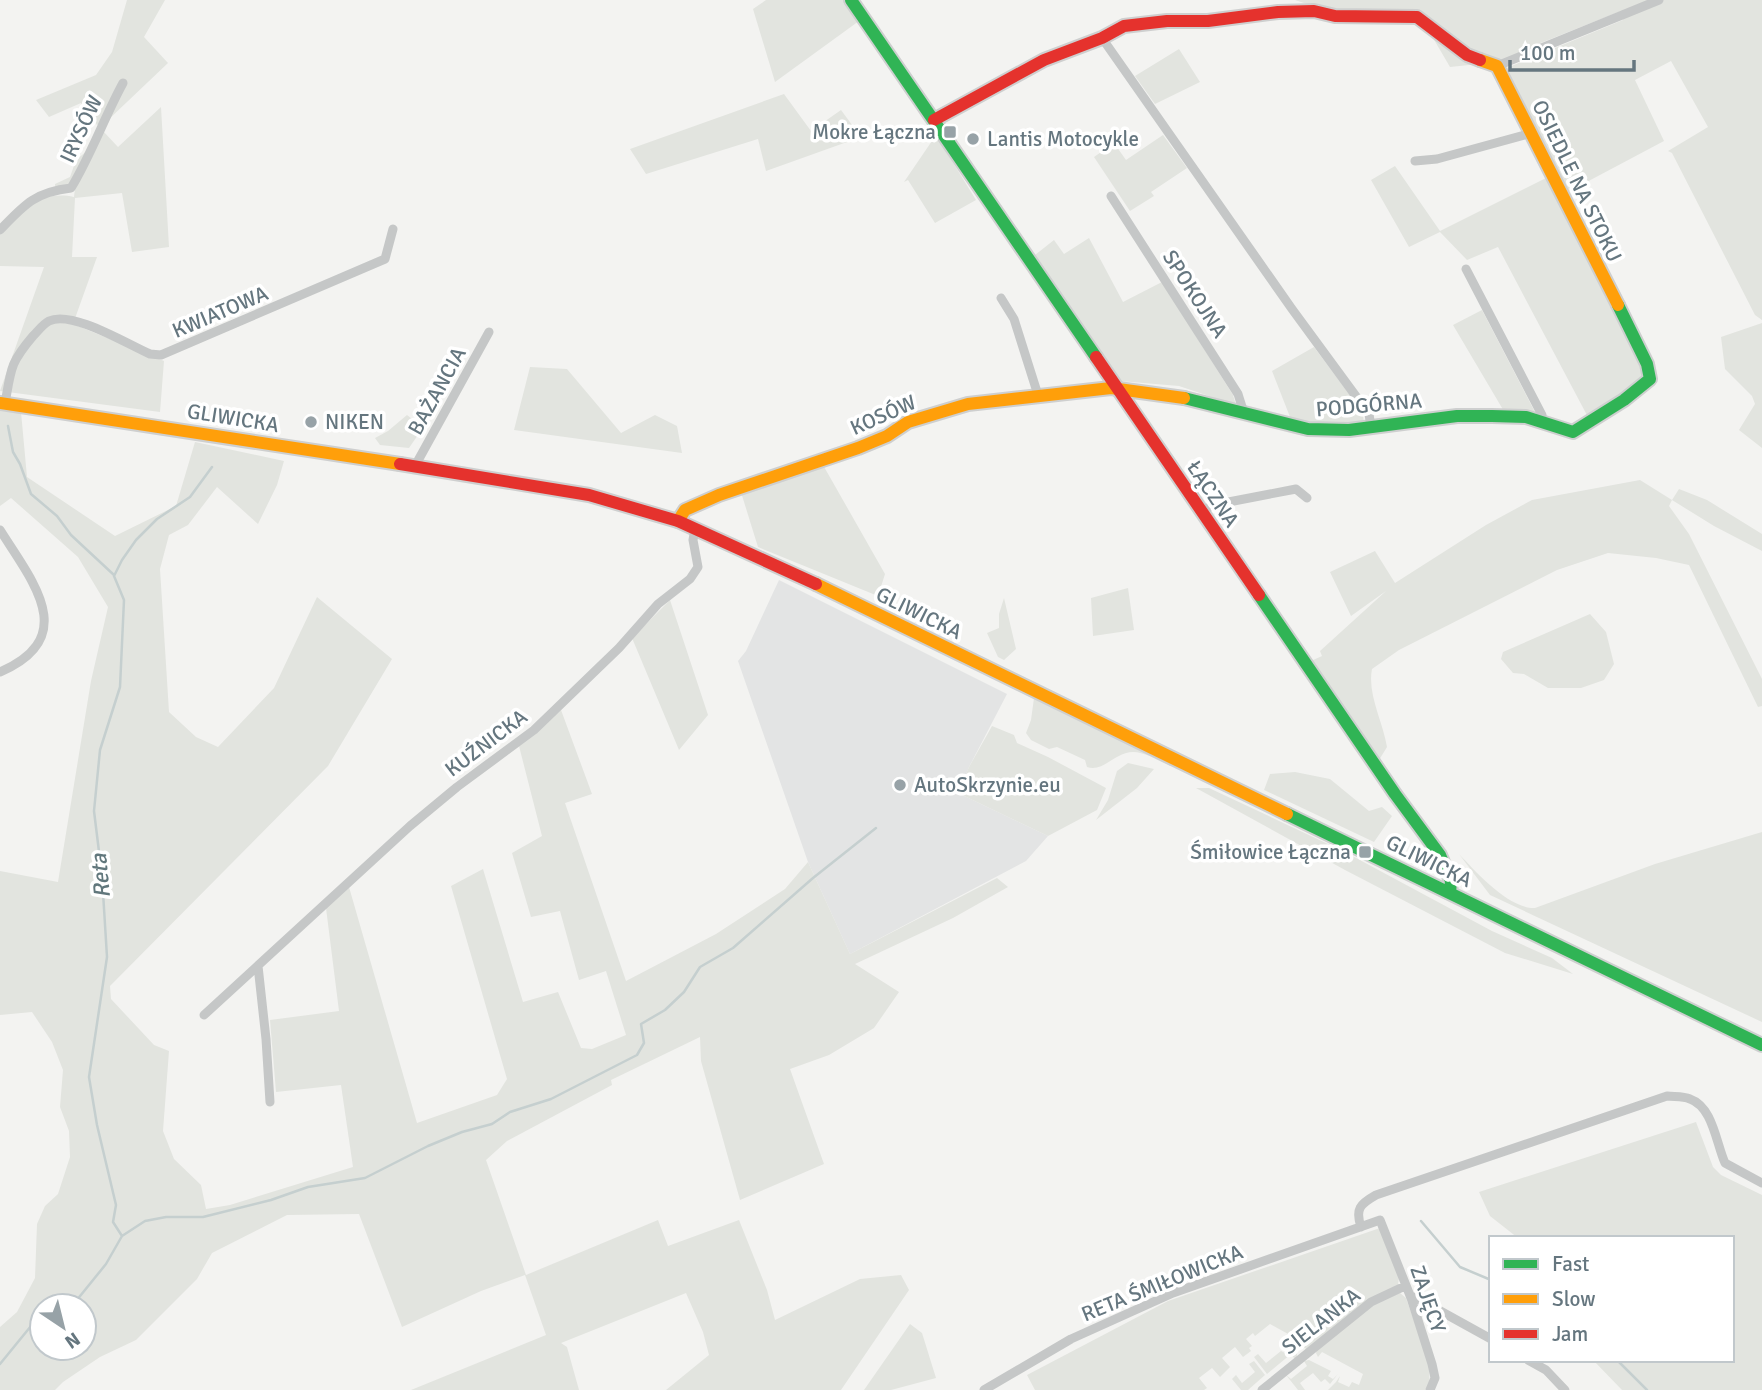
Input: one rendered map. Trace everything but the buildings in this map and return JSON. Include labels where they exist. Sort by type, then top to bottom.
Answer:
[{"type":"street","name":"ŁĄCZNA","points":[[851,0],[1395,794],[1440,855],[1451,879],[1450,893]]},
{"type":"street","points":[[934,120],[1044,60],[1124,26],[1314,11],[1335,16],[1417,17],[1449,44],[1467,55],[1497,66],[1659,0]]},
{"type":"street","points":[[1102,37],[1292,309],[1369,414],[1371,427]]},
{"type":"street","name":"OSIEDLE NA STOKU","points":[[1497,66],[1647,364],[1650,379]]},
{"type":"street","name":"IRYSÓW","points":[[0,230],[28,203],[49,191],[71,188],[85,166],[101,124],[123,83]]},
{"type":"street","points":[[1415,161],[1437,159],[1532,133]]},
{"type":"street","name":"SPOKOJNA","points":[[1111,196],[1238,394],[1244,413]]},
{"type":"street","name":"KWIATOWA","points":[[2,403],[14,360],[49,321],[79,321],[150,354],[161,355],[385,259],[393,229]]},
{"type":"street","points":[[1466,269],[1542,415],[1542,422]]},
{"type":"street","points":[[1001,298],[1014,319],[1038,395]]},
{"type":"street","name":"BAŻANCIA","points":[[415,466],[489,332]]},
{"type":"street","name":"PODGÓRNA","points":[[1119,389],[1171,396],[1308,429],[1349,430],[1457,416],[1526,417],[1573,432],[1624,400],[1650,379]]},
{"type":"street","name":"KOSÓW","points":[[678,521],[681,514],[690,507],[750,483],[858,448],[887,436],[908,422],[946,409],[1038,395],[1119,389]]},
{"type":"street","name":"GLIWICKA","points":[[2,403],[573,492],[626,504],[678,521],[827,589],[1762,1045]]},
{"type":"street","points":[[1202,512],[1213,505],[1296,489],[1307,498]]},
{"type":"street","name":"KUŹNICKA","points":[[204,1015],[438,802],[534,730],[619,648],[658,604],[690,579],[698,567],[693,540],[695,528]]},
{"type":"street","points":[[0,530],[37,591],[47,620],[44,635],[26,657],[0,672]]},
{"type":"street","points":[[258,966],[270,1102]]},
{"type":"street","points":[[1361,1227],[1357,1216],[1361,1207],[1376,1195],[1667,1096],[1688,1098],[1706,1111],[1725,1163],[1762,1183]]},
{"type":"street","name":"RETA ŚMIŁOWICKA","points":[[984,1390],[1071,1339],[1173,1293],[1381,1220]]},
{"type":"street","name":"ZAJĘCY","points":[[1381,1220],[1411,1298],[1434,1371],[1434,1384],[1430,1390]]},
{"type":"street","name":"SIELANKA","points":[[1262,1390],[1371,1302],[1405,1286]]},
{"type":"street","points":[[1411,1298],[1415,1297],[1489,1338]]},
{"type":"street","points":[[1532,1362],[1546,1370],[1565,1390]]},
{"type":"shaded area","points":[[127,0],[165,0],[144,37],[168,63],[107,121],[97,125],[81,103],[49,117],[36,100],[96,75],[112,52]]},
{"type":"shaded area","points":[[766,0],[844,0],[859,21],[775,82],[753,9]]},
{"type":"shaded area","points":[[1295,0],[1762,0],[1762,320],[1755,315],[1672,153],[1668,151],[1708,127],[1671,61],[1635,80],[1664,141],[1566,193],[1504,69],[1623,20],[1621,11],[1533,46],[1507,61],[1450,67],[1419,14],[1352,19]]},
{"type":"shaded area","points":[[1179,49],[1200,82],[1155,104],[1135,76]]},
{"type":"shaded area","points":[[784,94],[811,131],[841,110],[861,137],[766,171],[758,139],[646,174],[630,149]]},
{"type":"shaded area","points":[[161,107],[169,247],[132,252],[122,193],[75,198],[72,257],[97,257],[73,324],[164,361],[160,412],[0,391],[44,267],[0,266],[0,234],[24,210],[41,199],[51,196],[74,197],[75,188],[55,184],[70,177],[76,160],[103,131],[118,147]]},
{"type":"shaded area","points":[[936,135],[976,200],[935,223],[908,180],[904,182]]},
{"type":"shaded area","points":[[1163,135],[1187,168],[1151,192],[1154,196],[1130,211],[1094,157],[1114,143],[1126,160]]},
{"type":"shaded area","points":[[1395,166],[1440,231],[1546,178],[1646,371],[1643,381],[1589,419],[1498,247],[1467,260],[1440,232],[1409,247],[1371,180]]},
{"type":"shaded area","points":[[1089,238],[1123,302],[1162,282],[1233,395],[1236,405],[1179,386],[1120,381],[1035,255],[1054,240],[1064,254]]},
{"type":"shaded area","points":[[1482,310],[1537,416],[1505,413],[1453,325]]},
{"type":"shaded area","points":[[1762,323],[1762,448],[1739,430],[1755,404],[1752,396],[1725,369],[1721,337]]},
{"type":"shaded area","points":[[1314,347],[1362,411],[1364,422],[1306,427],[1292,422],[1272,371]]},
{"type":"shaded area","points":[[530,367],[567,369],[621,433],[655,415],[677,426],[682,453],[514,430]]},
{"type":"shaded area","points":[[0,411],[21,412],[27,477],[115,536],[176,506],[195,442],[284,461],[277,485],[258,524],[217,487],[188,525],[169,535],[160,569],[169,712],[196,737],[218,747],[274,688],[317,597],[392,659],[328,766],[110,986],[111,999],[154,1045],[169,1051],[163,1131],[174,1159],[201,1185],[206,1209],[230,1205],[353,1167],[341,1085],[276,1092],[270,1020],[339,1011],[326,908],[349,887],[417,1123],[497,1095],[507,1079],[451,886],[483,869],[523,1002],[558,992],[581,1048],[592,1049],[626,1035],[606,971],[579,980],[560,911],[531,917],[512,853],[542,836],[519,746],[561,710],[592,794],[565,803],[626,981],[716,934],[785,889],[808,862],[850,954],[997,878],[1008,887],[953,918],[855,964],[899,992],[874,1028],[829,1055],[790,1069],[824,1164],[740,1200],[701,1061],[700,1037],[611,1080],[612,1085],[507,1141],[486,1160],[526,1275],[658,1220],[668,1246],[739,1220],[767,1290],[775,1320],[860,1279],[901,1275],[909,1290],[841,1390],[666,1390],[709,1355],[703,1332],[686,1293],[561,1343],[567,1347],[579,1390],[411,1390],[546,1335],[525,1275],[481,1291],[402,1327],[359,1214],[287,1215],[212,1253],[197,1279],[136,1340],[98,1358],[98,1292],[28,1292],[28,1362],[93,1362],[55,1390],[0,1390],[0,1327],[17,1312],[35,1278],[37,1224],[45,1206],[58,1194],[70,1157],[69,1131],[60,1107],[63,1070],[52,1042],[32,1012],[0,1015],[0,871],[58,882],[91,681],[108,607],[78,557],[11,498],[0,506]]},
{"type":"shaded area","points":[[407,415],[416,422],[420,432],[409,448],[380,445],[375,438]]},
{"type":"shaded area","points":[[823,465],[885,574],[878,596],[758,547],[740,489]]},
{"type":"shaded area","points":[[1640,480],[1672,500],[1669,506],[1689,534],[1762,679],[1762,706],[1758,707],[1689,565],[1608,553],[1557,570],[1399,650],[1372,669],[1373,698],[1387,747],[1379,760],[1311,661],[1322,656],[1320,651],[1386,591],[1351,616],[1330,572],[1375,551],[1395,583],[1486,525],[1532,500]]},
{"type":"shaded area","points":[[1679,489],[1707,500],[1762,534],[1762,551],[1714,526],[1672,500]]},
{"type":"shaded area","points":[[779,580],[1007,694],[958,793],[1048,836],[1026,861],[850,954],[808,862],[738,661],[746,651]]},
{"type":"shaded area","points":[[1128,588],[1134,630],[1093,636],[1091,598]]},
{"type":"shaded area","points":[[1004,598],[1016,649],[1004,660],[998,657],[987,633],[999,628],[999,614]]},
{"type":"shaded area","points":[[670,600],[708,715],[679,750],[632,638]]},
{"type":"shaded area","points":[[1590,614],[1606,632],[1614,664],[1604,680],[1581,688],[1548,688],[1524,674],[1513,673],[1501,659],[1503,652]]},
{"type":"shaded area","points":[[1034,698],[1170,766],[1147,755],[1133,752],[1120,755],[1098,767],[1087,767],[1085,760],[1057,747],[1049,749],[1031,740],[1026,733]]},
{"type":"shaded area","points":[[992,726],[1014,735],[1017,743],[1106,788],[1097,810],[1048,836],[958,793]]},
{"type":"shaded area","points":[[1128,763],[1154,769],[1137,788],[1096,820],[1108,800],[1117,771]]},
{"type":"shaded area","points":[[1295,772],[1330,779],[1369,811],[1382,807],[1392,816],[1374,842],[1264,790],[1270,774]]},
{"type":"shaded area","points":[[1196,788],[1209,788],[1343,851],[1492,931],[1552,958],[1573,974],[1505,953],[1345,870]]},
{"type":"shaded area","points":[[1762,832],[1762,1022],[1490,895],[1459,854],[1504,896],[1525,907],[1535,908],[1655,864]]},
{"type":"shaded area","points":[[1696,1122],[1713,1167],[1721,1175],[1762,1195],[1762,1390],[1622,1390],[1595,1362],[1734,1362],[1734,1236],[1515,1236],[1490,1216],[1479,1192]]},
{"type":"shaded area","points":[[1380,1228],[1399,1277],[1398,1285],[1307,1349],[1296,1345],[1299,1340],[1270,1324],[1255,1336],[1253,1333],[1246,1339],[1252,1346],[1249,1348],[1251,1351],[1243,1357],[1235,1347],[1222,1358],[1230,1367],[1220,1377],[1212,1368],[1199,1378],[1207,1388],[1204,1390],[1035,1390],[1027,1375],[1168,1301]]},
{"type":"shaded area","points":[[1400,1293],[1406,1298],[1428,1360],[1430,1384],[1425,1390],[1328,1390],[1340,1376],[1338,1382],[1349,1387],[1352,1382],[1359,1385],[1363,1374],[1322,1352],[1318,1357],[1317,1350],[1371,1305]]},
{"type":"shaded area","points":[[910,1324],[922,1333],[936,1378],[891,1390],[864,1390]]},
{"type":"shaded area","points":[[1290,1349],[1297,1353],[1297,1358],[1291,1354],[1267,1374],[1254,1357],[1258,1354],[1266,1363],[1281,1351],[1287,1354]]},
{"type":"shaded area","points":[[1309,1360],[1331,1371],[1328,1376],[1333,1379],[1338,1374],[1330,1384],[1325,1379],[1321,1382],[1313,1373],[1300,1383],[1305,1390],[1298,1390],[1286,1375],[1291,1379],[1307,1366],[1304,1361]]},
{"type":"shaded area","points":[[1254,1361],[1265,1375],[1248,1390],[1241,1390],[1232,1379],[1236,1375],[1242,1383],[1255,1372],[1249,1364]]},
{"type":"waterway","points":[[8,426],[13,452],[31,494],[57,516],[71,535],[114,575]]},
{"type":"waterway","name":"Reta","points":[[122,1236],[113,1222],[116,1205],[89,1077],[107,957],[102,876],[94,811],[100,750],[120,687],[124,600],[114,576],[136,540],[157,519],[190,497],[212,467]]},
{"type":"waterway","points":[[83,1292],[106,1264],[122,1236],[145,1221],[166,1217],[203,1217],[271,1200],[308,1187],[365,1178],[428,1146],[462,1132],[492,1124],[510,1112],[551,1099],[637,1055],[644,1043],[641,1024],[665,1010],[684,992],[700,967],[733,948],[813,878],[876,828]]},
{"type":"waterway","points":[[1421,1221],[1460,1267],[1489,1279]]},
{"type":"waterway","name":"Reta","points":[[0,1364],[28,1330]]},
{"type":"waterway","points":[[1619,1362],[1647,1390]]},
{"type":"traffic: fast","points":[[851,0],[1096,357]]},
{"type":"traffic: fast","points":[[1184,398],[1308,429],[1349,430],[1457,416],[1492,416],[1526,417],[1573,432],[1624,400],[1650,379],[1647,364],[1618,305]]},
{"type":"traffic: fast","points":[[1259,595],[1440,855],[1451,881],[1450,893]]},
{"type":"traffic: fast","points":[[1287,814],[1762,1045]]},
{"type":"traffic: slow","points":[[1480,60],[1497,66],[1618,305]]},
{"type":"traffic: slow","points":[[678,521],[685,510],[719,495],[858,448],[887,436],[908,422],[968,404],[1111,388],[1184,398]]},
{"type":"traffic: slow","points":[[0,403],[400,464]]},
{"type":"traffic: slow","points":[[816,584],[1287,814]]},
{"type":"traffic: jam","points":[[934,120],[1044,60],[1102,38],[1124,26],[1167,21],[1208,21],[1278,12],[1314,11],[1335,16],[1417,17],[1467,55],[1480,60]]},
{"type":"traffic: jam","points":[[1096,357],[1259,595]]},
{"type":"traffic: jam","points":[[400,464],[589,495],[678,521],[816,584]]},
{"type":"place","name":"Mokre Łączna","points":[[950,132]]},
{"type":"place","name":"Lantis Motocykle","points":[[973,139]]},
{"type":"place","name":"NIKEN","points":[[311,422]]},
{"type":"place","name":"AutoSkrzynie.eu","points":[[900,785]]},
{"type":"place","name":"Śmiłowice Łączna","points":[[1365,852]]}]
